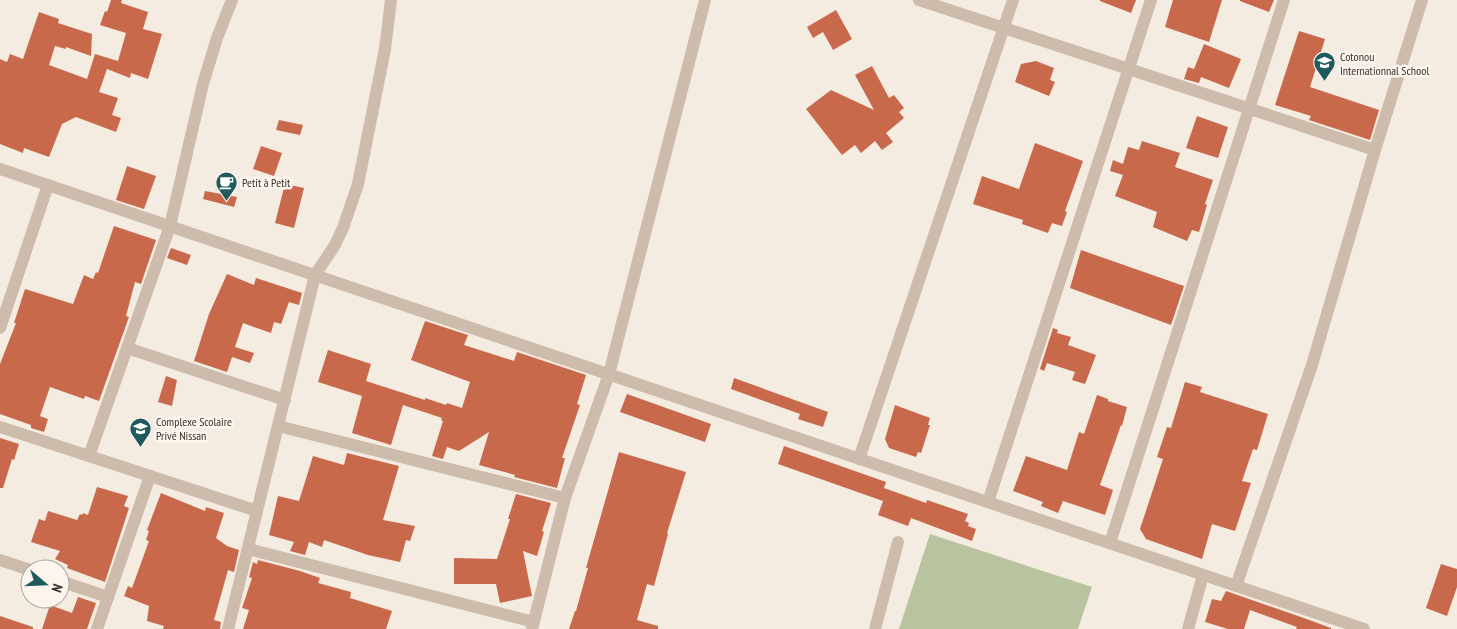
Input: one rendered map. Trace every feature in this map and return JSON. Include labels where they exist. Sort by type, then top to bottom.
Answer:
[{"type":"street","points":[[89,456],[170,226],[204,84],[217,38],[232,0]]},
{"type":"street","points":[[228,629],[315,275],[339,236],[358,184],[384,48],[391,0]]},
{"type":"street","points":[[248,549],[533,626],[565,498],[609,374],[705,0]]},
{"type":"street","points":[[919,0],[1375,150]]},
{"type":"street","points":[[859,459],[1013,0]]},
{"type":"street","points":[[988,502],[1151,0]]},
{"type":"street","points":[[1110,543],[1284,0]]},
{"type":"street","points":[[1236,586],[1312,365],[1375,150],[1422,0]]},
{"type":"street","points":[[0,169],[1364,629]]},
{"type":"street","points":[[0,328],[48,185]]},
{"type":"street","points":[[127,348],[285,400]]},
{"type":"street","points":[[0,426],[257,511]]},
{"type":"street","points":[[278,426],[565,498]]},
{"type":"street","points":[[97,629],[150,476]]},
{"type":"street","points":[[875,629],[898,542]]},
{"type":"street","points":[[0,560],[20,567]]},
{"type":"street","points":[[1188,629],[1203,575]]},
{"type":"street","points":[[70,584],[108,597]]},
{"type":"green space","points":[[930,534],[1092,587],[1078,629],[899,629]]},
{"type":"building","points":[[111,0],[122,0],[121,3],[148,12],[143,29],[162,34],[148,79],[131,73],[130,78],[107,69],[99,92],[118,98],[112,115],[121,118],[116,132],[76,117],[62,124],[49,157],[24,148],[23,153],[0,144],[0,59],[7,62],[10,54],[23,59],[39,12],[59,19],[58,23],[92,34],[91,56],[66,47],[66,49],[55,46],[49,65],[87,79],[95,54],[118,61],[126,33],[100,25]]},
{"type":"building","points":[[1100,0],[1136,0],[1131,13]]},
{"type":"building","points":[[1173,0],[1222,0],[1209,42],[1165,27]]},
{"type":"building","points":[[1240,0],[1274,0],[1269,12]]},
{"type":"building","points":[[836,10],[852,39],[833,50],[823,32],[813,38],[807,27]]},
{"type":"building","points":[[1299,31],[1325,39],[1310,87],[1379,110],[1370,140],[1309,120],[1311,116],[1275,105]]},
{"type":"building","points":[[1204,44],[1241,59],[1229,88],[1201,77],[1199,83],[1184,79],[1188,67],[1194,69]]},
{"type":"building","points":[[1036,61],[1054,68],[1050,80],[1055,82],[1049,96],[1015,82],[1021,64]]},
{"type":"building","points":[[872,66],[889,98],[894,95],[904,108],[899,112],[904,118],[886,133],[893,142],[882,150],[875,141],[861,153],[855,145],[842,155],[806,109],[831,90],[874,110],[855,75]]},
{"type":"building","points":[[1197,116],[1228,127],[1218,158],[1186,148]]},
{"type":"building","points":[[279,120],[303,125],[300,135],[276,130]]},
{"type":"building","points":[[1142,141],[1180,153],[1175,167],[1213,180],[1199,232],[1192,230],[1187,241],[1153,227],[1157,212],[1115,196],[1123,175],[1110,171],[1113,160],[1123,164],[1128,147],[1139,150]]},
{"type":"building","points":[[1035,143],[1083,161],[1065,211],[1067,212],[1062,226],[1052,223],[1048,233],[1022,224],[1023,220],[973,204],[982,176],[1019,189]]},
{"type":"building","points":[[261,146],[282,153],[274,176],[253,169]]},
{"type":"building","points":[[127,166],[156,176],[144,209],[116,200]]},
{"type":"building","points":[[285,184],[304,188],[294,228],[275,223]]},
{"type":"building","points":[[205,191],[237,197],[234,207],[203,199]]},
{"type":"building","points":[[114,226],[156,240],[141,284],[135,282],[126,316],[129,317],[99,401],[85,396],[84,399],[50,387],[40,416],[48,419],[44,432],[31,428],[31,425],[0,414],[0,364],[16,323],[14,323],[25,289],[73,304],[84,275],[93,279],[96,272],[98,273]]},
{"type":"building","points":[[171,248],[191,255],[187,265],[167,258]]},
{"type":"building","points":[[1081,250],[1184,286],[1171,325],[1070,288]]},
{"type":"building","points":[[227,274],[254,285],[256,278],[302,293],[299,305],[289,302],[281,324],[274,322],[271,333],[243,323],[235,347],[254,353],[250,363],[232,357],[227,372],[194,361],[209,314]]},
{"type":"building","points":[[425,321],[468,335],[464,345],[514,361],[517,352],[586,375],[577,404],[580,405],[562,458],[565,458],[557,488],[514,477],[515,475],[479,465],[489,432],[459,451],[447,447],[443,459],[432,456],[443,421],[441,420],[442,418],[403,405],[391,445],[352,433],[362,396],[318,382],[328,350],[371,364],[366,381],[425,400],[425,398],[462,408],[470,382],[411,360]]},
{"type":"building","points":[[1053,328],[1058,330],[1057,333],[1071,337],[1068,345],[1096,355],[1085,384],[1072,380],[1075,372],[1047,363],[1044,371],[1040,369]]},
{"type":"building","points":[[166,376],[177,380],[172,406],[158,402]]},
{"type":"building","points":[[734,378],[828,412],[823,427],[798,419],[800,414],[731,389]]},
{"type":"building","points":[[1185,382],[1202,387],[1200,392],[1268,414],[1257,450],[1253,449],[1242,481],[1251,483],[1235,531],[1212,524],[1202,559],[1146,539],[1140,529],[1163,459],[1157,457],[1167,427],[1171,428]]},
{"type":"building","points":[[627,394],[711,424],[705,442],[620,412]]},
{"type":"building","points":[[1097,395],[1127,407],[1100,485],[1113,490],[1105,515],[1063,501],[1058,513],[1041,506],[1043,502],[1013,491],[1026,456],[1067,470],[1079,432],[1084,434]]},
{"type":"building","points":[[895,405],[930,418],[928,425],[930,425],[921,453],[918,452],[916,457],[889,448],[885,439]]},
{"type":"building","points":[[0,438],[19,444],[3,488],[0,488]]},
{"type":"building","points":[[784,446],[886,482],[884,488],[926,503],[927,500],[968,514],[965,521],[969,523],[968,526],[976,529],[972,541],[911,518],[908,526],[878,515],[883,501],[778,464]]},
{"type":"building","points":[[619,452],[686,472],[667,533],[654,586],[647,584],[637,620],[658,626],[658,629],[569,629],[576,611],[588,568],[586,568]]},
{"type":"building","points":[[347,453],[399,466],[383,520],[415,526],[410,541],[406,540],[400,562],[368,555],[324,540],[322,547],[309,542],[305,555],[290,551],[294,542],[269,535],[278,496],[299,501],[313,456],[344,465]]},
{"type":"building","points":[[97,487],[128,496],[124,506],[129,508],[105,582],[70,569],[70,559],[55,559],[60,551],[31,542],[39,519],[45,521],[48,511],[77,520],[80,514],[88,515]]},
{"type":"building","points":[[161,493],[205,511],[206,507],[224,513],[216,538],[227,546],[239,550],[234,572],[228,570],[214,620],[221,622],[220,629],[163,629],[164,626],[147,621],[149,606],[124,596],[128,586],[132,588],[149,541],[146,540],[149,531],[147,530]]},
{"type":"building","points":[[516,494],[551,503],[542,531],[544,532],[537,556],[523,551],[532,596],[500,603],[496,584],[454,584],[454,558],[497,559]]},
{"type":"building","points":[[258,560],[320,578],[318,583],[351,592],[350,598],[392,611],[386,629],[243,629],[249,610],[242,608],[252,578],[249,577],[253,562],[257,564]]},
{"type":"building","points":[[1441,564],[1457,569],[1457,587],[1447,616],[1426,608]]},
{"type":"building","points":[[1226,591],[1331,629],[1296,629],[1297,627],[1250,610],[1244,629],[1228,629],[1205,622],[1212,599],[1221,601]]},
{"type":"building","points":[[78,597],[96,603],[87,629],[42,629],[49,609],[61,609],[72,613]]},
{"type":"building","points":[[0,616],[33,627],[33,629],[0,629]]},
{"type":"place","name":"Cotonou Internationnal School","points":[[1324,82]]},
{"type":"place","name":"Petit à Petit","points":[[226,201]]},
{"type":"place","name":"Complexe Scolaire Privé Nissan","points":[[140,447]]}]
